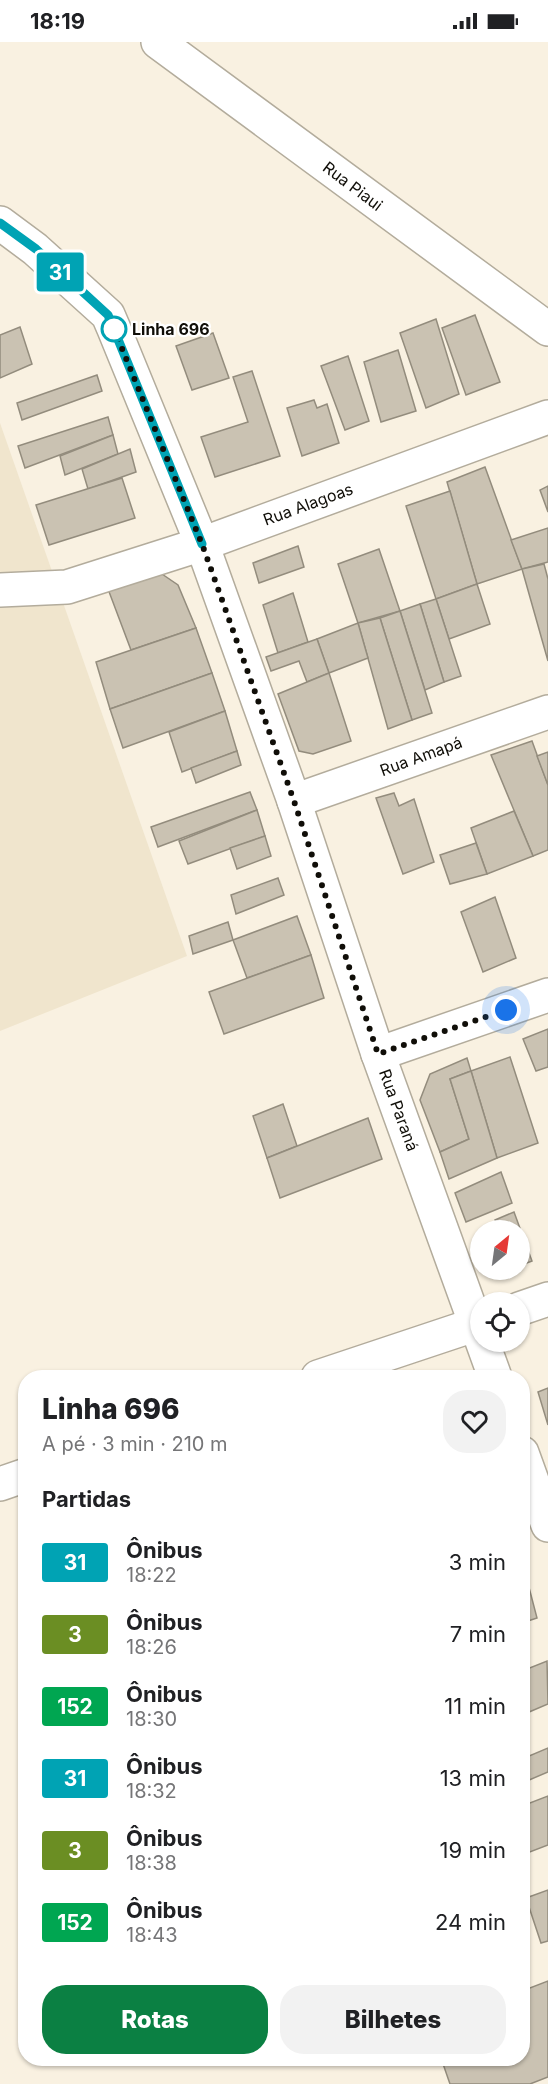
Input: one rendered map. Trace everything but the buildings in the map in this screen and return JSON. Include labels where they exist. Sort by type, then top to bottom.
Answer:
[{"type":"street","name":"Rua Piaui","points":[[158,42],[548,329]]},
{"type":"street","name":"Rua Paraná","points":[[0,223],[36,249],[108,315],[202,544],[294,801],[378,1054],[470,1306]]},
{"type":"street","name":"Rua Alagoas","points":[[0,590],[67,587],[202,544],[548,417]]},
{"type":"street","name":"Rua Amapá","points":[[294,801],[548,711]]},
{"type":"street","points":[[378,1054],[548,995]]},
{"type":"street","points":[[530,1305],[548,1299]]},
{"type":"street","points":[[342,1370],[470,1334]]},
{"type":"street","name":"Rua Paraná","points":[[486,1352],[493,1370]]},
{"type":"street","points":[[530,1475],[548,1525]]},
{"type":"street","points":[[0,1484],[18,1477]]},
{"type":"shaded area","points":[[0,423],[187,956],[0,1031]]},
{"type":"bus line","name":"31","points":[[0,223],[36,249],[108,315],[202,544]]},
{"type":"place","name":"Linha 696","points":[[114,329]]},
{"type":"route","points":[[114,329],[202,544],[294,801],[378,1054],[506,1010]]}]
